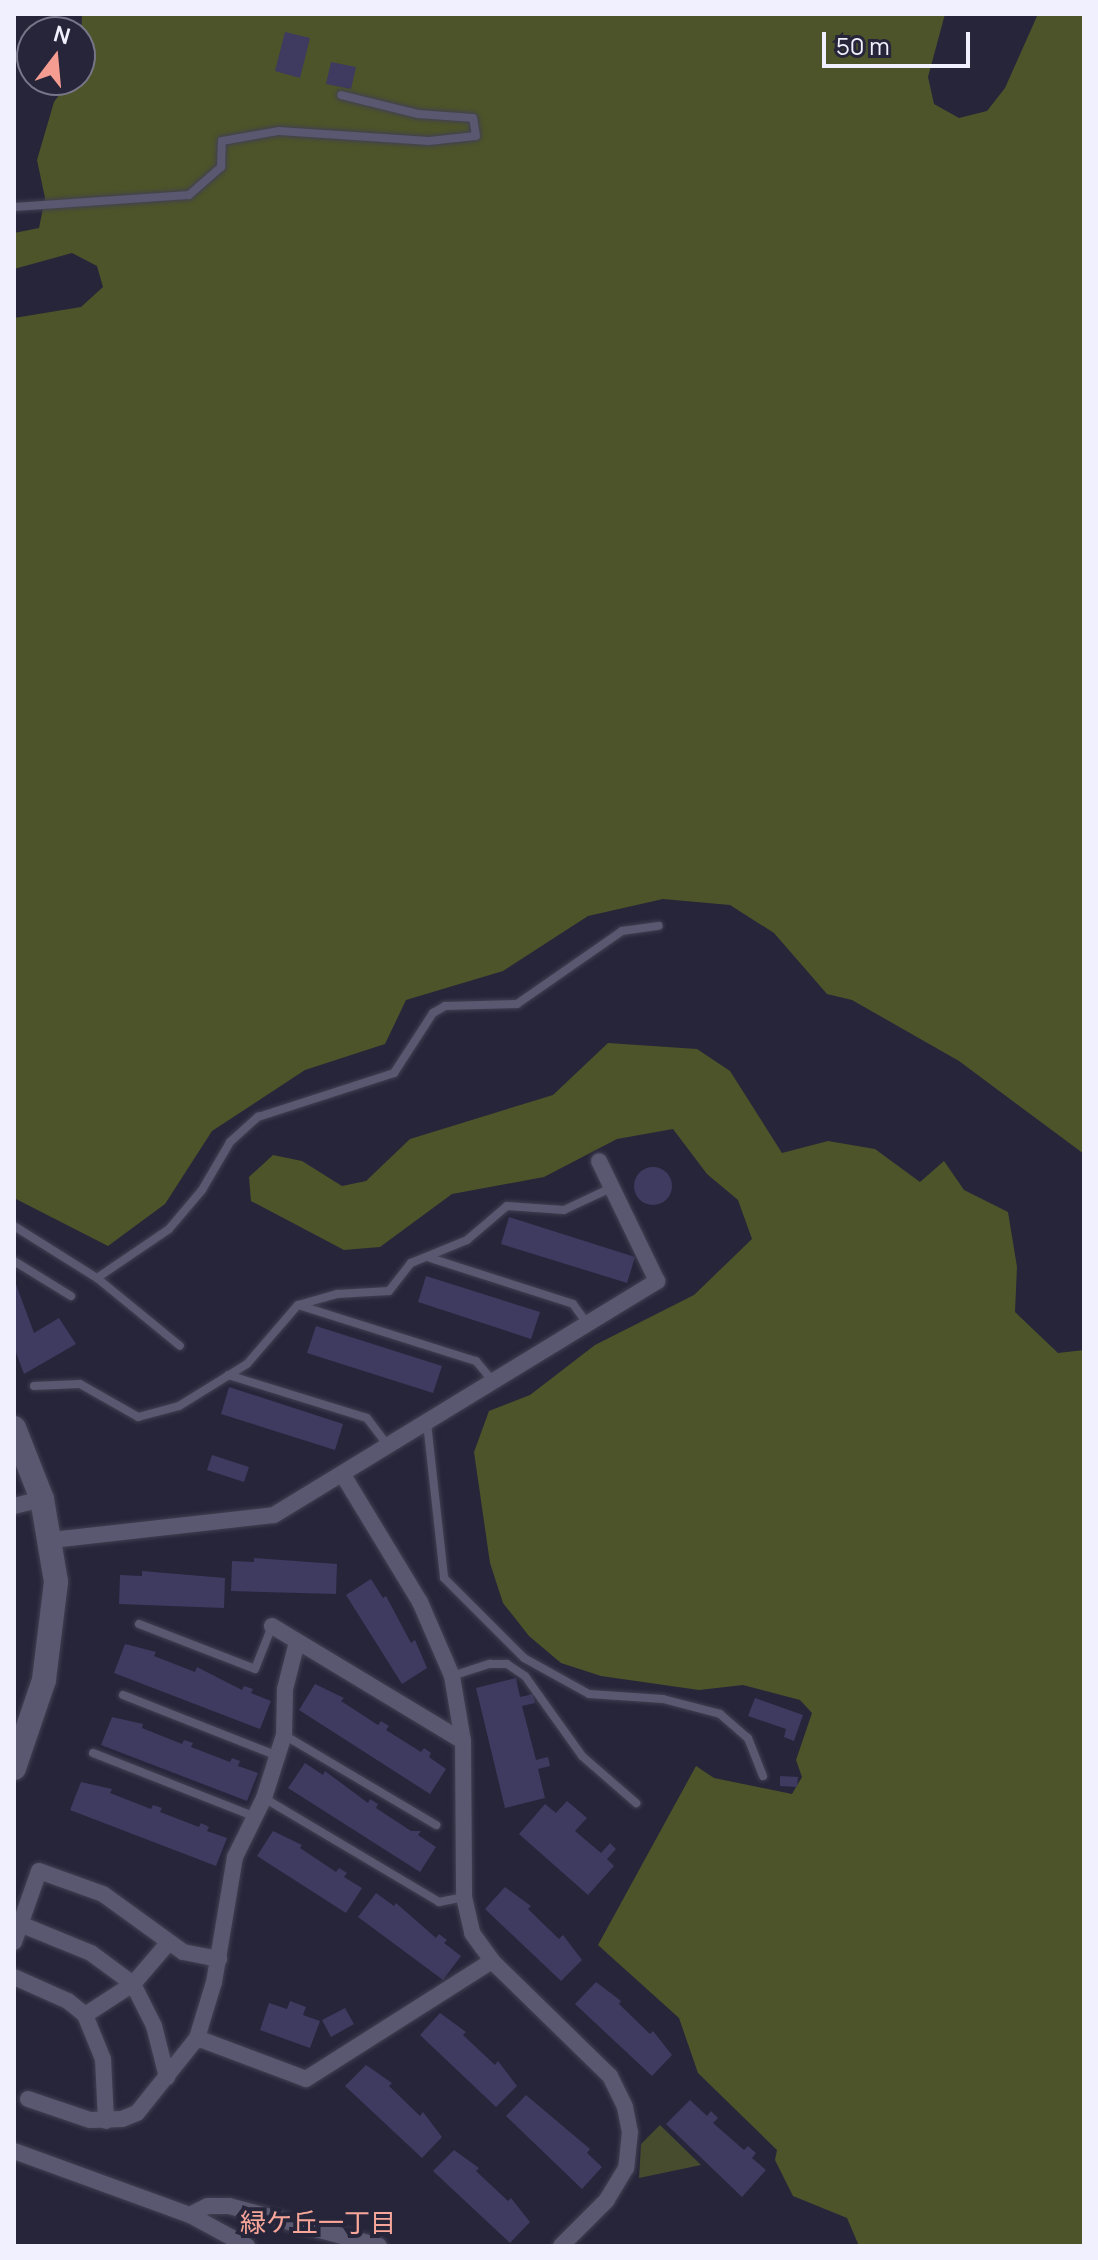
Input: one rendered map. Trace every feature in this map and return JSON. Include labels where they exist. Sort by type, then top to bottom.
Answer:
[{"type":"main road","points":[[14,1428],[42,1499],[52,1540],[53,1623],[20,1735],[14,1768]]},
{"type":"street","points":[[52,1540],[274,1515],[657,1281],[599,1161]]},
{"type":"street","points":[[343,1475],[420,1602],[452,1676],[463,1741],[464,1897],[472,1933],[492,1961],[610,2076],[629,2124],[623,2176],[561,2246]]},
{"type":"street","points":[[14,1506],[42,1499]]},
{"type":"street","points":[[272,1626],[463,1741]]},
{"type":"street","points":[[28,2099],[106,2121],[137,2113],[197,2038],[219,1959],[235,1857],[264,1798],[279,1756],[284,1735],[285,1689],[297,1642]]},
{"type":"street","points":[[14,1942],[39,1871],[103,1894],[183,1952],[219,1959]]},
{"type":"street","points":[[20,1924],[91,1953],[133,1984],[154,2026],[167,2077]]},
{"type":"street","points":[[85,2015],[133,1984],[169,1942]]},
{"type":"street","points":[[197,2038],[306,2079],[492,1961]]},
{"type":"street","points":[[14,1977],[68,2001],[85,2015],[103,2059],[106,2121]]},
{"type":"street","points":[[14,2151],[190,2215],[247,2246]]},
{"type":"street","points":[[190,2215],[208,2206],[229,2206],[379,2246]]},
{"type":"lane","points":[[14,207],[189,195],[221,167],[222,141],[279,131],[429,141],[476,136],[473,118],[418,114],[341,95]]},
{"type":"lane","points":[[97,1278],[169,1229],[202,1190],[230,1142],[258,1117],[394,1073],[433,1013],[445,1006],[517,1004],[622,931],[659,926]]},
{"type":"lane","points":[[34,1386],[80,1384],[138,1417],[179,1406],[253,1359],[298,1305],[337,1294],[389,1291],[411,1263],[467,1240],[507,1206],[564,1210],[612,1187]]},
{"type":"lane","points":[[14,1226],[97,1278],[180,1346]]},
{"type":"lane","points":[[427,1257],[573,1304],[587,1324]]},
{"type":"lane","points":[[14,1261],[71,1296]]},
{"type":"lane","points":[[298,1305],[476,1361],[494,1382]]},
{"type":"lane","points":[[228,1375],[367,1418],[388,1447]]},
{"type":"lane","points":[[427,1423],[444,1578],[524,1658],[589,1694],[663,1699],[720,1714],[748,1738],[763,1776]]},
{"type":"lane","points":[[139,1624],[255,1669],[272,1626]]},
{"type":"lane","points":[[452,1676],[490,1664],[507,1664],[525,1676],[582,1756],[636,1803]]},
{"type":"lane","points":[[123,1695],[279,1756]]},
{"type":"lane","points":[[284,1735],[436,1825]]},
{"type":"lane","points":[[93,1753],[253,1816]]},
{"type":"lane","points":[[264,1798],[439,1902],[464,1897]]},
{"type":"green space","points":[[945,14],[928,77],[934,104],[959,118],[987,111],[1005,88],[1038,14],[1084,14],[1084,1154],[959,1061],[852,1000],[827,994],[774,933],[730,905],[663,899],[588,916],[503,971],[406,1000],[385,1044],[305,1070],[212,1131],[165,1204],[108,1246],[14,1198],[14,318],[81,307],[103,287],[97,266],[72,253],[14,269],[14,233],[39,228],[45,198],[37,160],[54,102],[58,96],[96,96],[96,16],[82,16]]},
{"type":"green space","points":[[608,1043],[697,1049],[730,1071],[782,1153],[828,1141],[875,1149],[920,1182],[944,1161],[964,1190],[1008,1212],[1017,1267],[1015,1312],[1058,1353],[1084,1350],[1084,2246],[859,2246],[847,2218],[793,2196],[775,2160],[777,2150],[698,2073],[679,2018],[598,1945],[696,1766],[714,1778],[792,1794],[802,1777],[796,1760],[812,1713],[800,1700],[743,1685],[699,1690],[601,1676],[561,1663],[529,1636],[503,1603],[490,1563],[474,1452],[489,1411],[530,1395],[595,1345],[694,1295],[752,1239],[738,1200],[707,1174],[673,1129],[617,1139],[544,1177],[452,1194],[380,1247],[344,1250],[251,1201],[249,1177],[273,1155],[302,1161],[342,1186],[366,1181],[410,1139],[553,1095]]},
{"type":"green space","points":[[660,2125],[701,2165],[639,2178],[641,2144]]},
{"type":"building","points":[[285,32],[310,38],[300,78],[275,71]]},
{"type":"building","points":[[331,62],[356,67],[351,89],[326,84]]},
{"type":"building","points":[[653,1167],[666,1173],[672,1186],[666,1199],[653,1205],[640,1199],[634,1186],[640,1173]]},
{"type":"building","points":[[509,1217],[635,1257],[627,1283],[501,1244]]},
{"type":"building","points":[[426,1276],[540,1312],[531,1339],[418,1302]]},
{"type":"building","points":[[14,1279],[34,1333],[59,1318],[76,1344],[24,1374],[14,1347]]},
{"type":"building","points":[[316,1326],[442,1366],[433,1393],[307,1353]]},
{"type":"building","points":[[229,1387],[343,1424],[335,1450],[221,1414]]},
{"type":"building","points":[[212,1455],[249,1467],[244,1482],[207,1470]]},
{"type":"building","points":[[254,1558],[337,1564],[336,1594],[231,1591],[232,1561],[254,1562]]},
{"type":"building","points":[[142,1571],[225,1578],[224,1608],[119,1604],[120,1575],[142,1576]]},
{"type":"building","points":[[371,1579],[383,1598],[386,1596],[411,1643],[415,1640],[427,1668],[402,1684],[346,1595]]},
{"type":"building","points":[[125,1644],[156,1652],[154,1656],[195,1672],[197,1667],[242,1690],[244,1686],[253,1689],[251,1693],[271,1701],[260,1729],[114,1673]]},
{"type":"building","points":[[516,1678],[520,1697],[533,1694],[535,1703],[522,1706],[536,1760],[548,1757],[550,1766],[538,1769],[545,1798],[505,1808],[476,1688]]},
{"type":"building","points":[[315,1684],[344,1698],[341,1701],[378,1725],[381,1721],[389,1726],[386,1730],[421,1752],[424,1748],[431,1753],[429,1757],[446,1769],[430,1794],[299,1710]]},
{"type":"building","points":[[755,1698],[803,1715],[794,1741],[784,1737],[786,1729],[748,1716]]},
{"type":"building","points":[[112,1717],[143,1724],[142,1728],[182,1744],[184,1740],[193,1743],[191,1747],[230,1762],[232,1758],[240,1761],[238,1766],[258,1773],[247,1801],[101,1745]]},
{"type":"building","points":[[305,1763],[323,1775],[325,1771],[368,1803],[370,1799],[378,1804],[376,1808],[411,1831],[421,1831],[418,1835],[436,1847],[420,1872],[288,1788]]},
{"type":"building","points":[[780,1776],[798,1777],[797,1787],[780,1786]]},
{"type":"building","points":[[81,1782],[112,1789],[110,1793],[151,1809],[153,1805],[162,1808],[160,1812],[199,1827],[201,1823],[209,1827],[207,1831],[227,1838],[216,1866],[70,1810]]},
{"type":"building","points":[[567,1801],[587,1818],[575,1831],[601,1853],[610,1843],[616,1849],[607,1859],[614,1866],[588,1895],[519,1834],[545,1804],[556,1813]]},
{"type":"building","points":[[273,1831],[302,1845],[300,1848],[336,1872],[339,1868],[347,1873],[344,1877],[362,1888],[346,1913],[257,1856]]},
{"type":"building","points":[[505,1887],[531,1906],[528,1909],[559,1939],[563,1935],[582,1960],[561,1981],[485,1909]]},
{"type":"building","points":[[376,1893],[394,1906],[396,1903],[436,1938],[439,1934],[447,1940],[444,1943],[461,1956],[443,1980],[358,1917]]},
{"type":"building","points":[[596,1982],[621,2001],[619,2004],[650,2034],[653,2031],[672,2055],[652,2076],[575,2004]]},
{"type":"building","points":[[290,2001],[306,2007],[303,2015],[320,2021],[310,2048],[260,2030],[269,2003],[287,2009]]},
{"type":"building","points":[[345,2008],[354,2024],[331,2037],[322,2020]]},
{"type":"building","points":[[440,2013],[466,2032],[463,2035],[495,2065],[498,2061],[517,2086],[496,2107],[420,2035]]},
{"type":"building","points":[[366,2065],[392,2083],[389,2086],[420,2116],[423,2112],[442,2137],[422,2158],[345,2086]]},
{"type":"building","points":[[526,2095],[590,2149],[587,2153],[602,2167],[582,2189],[506,2116]]},
{"type":"building","points":[[690,2100],[707,2116],[711,2111],[718,2118],[713,2123],[744,2150],[748,2146],[756,2153],[752,2158],[766,2170],[742,2197],[666,2124]]},
{"type":"building","points":[[454,2150],[479,2168],[476,2171],[508,2201],[511,2198],[530,2222],[510,2243],[433,2171]]},
{"type":"district","name":"緑ケ丘一丁目","points":[[318,2223]]}]
